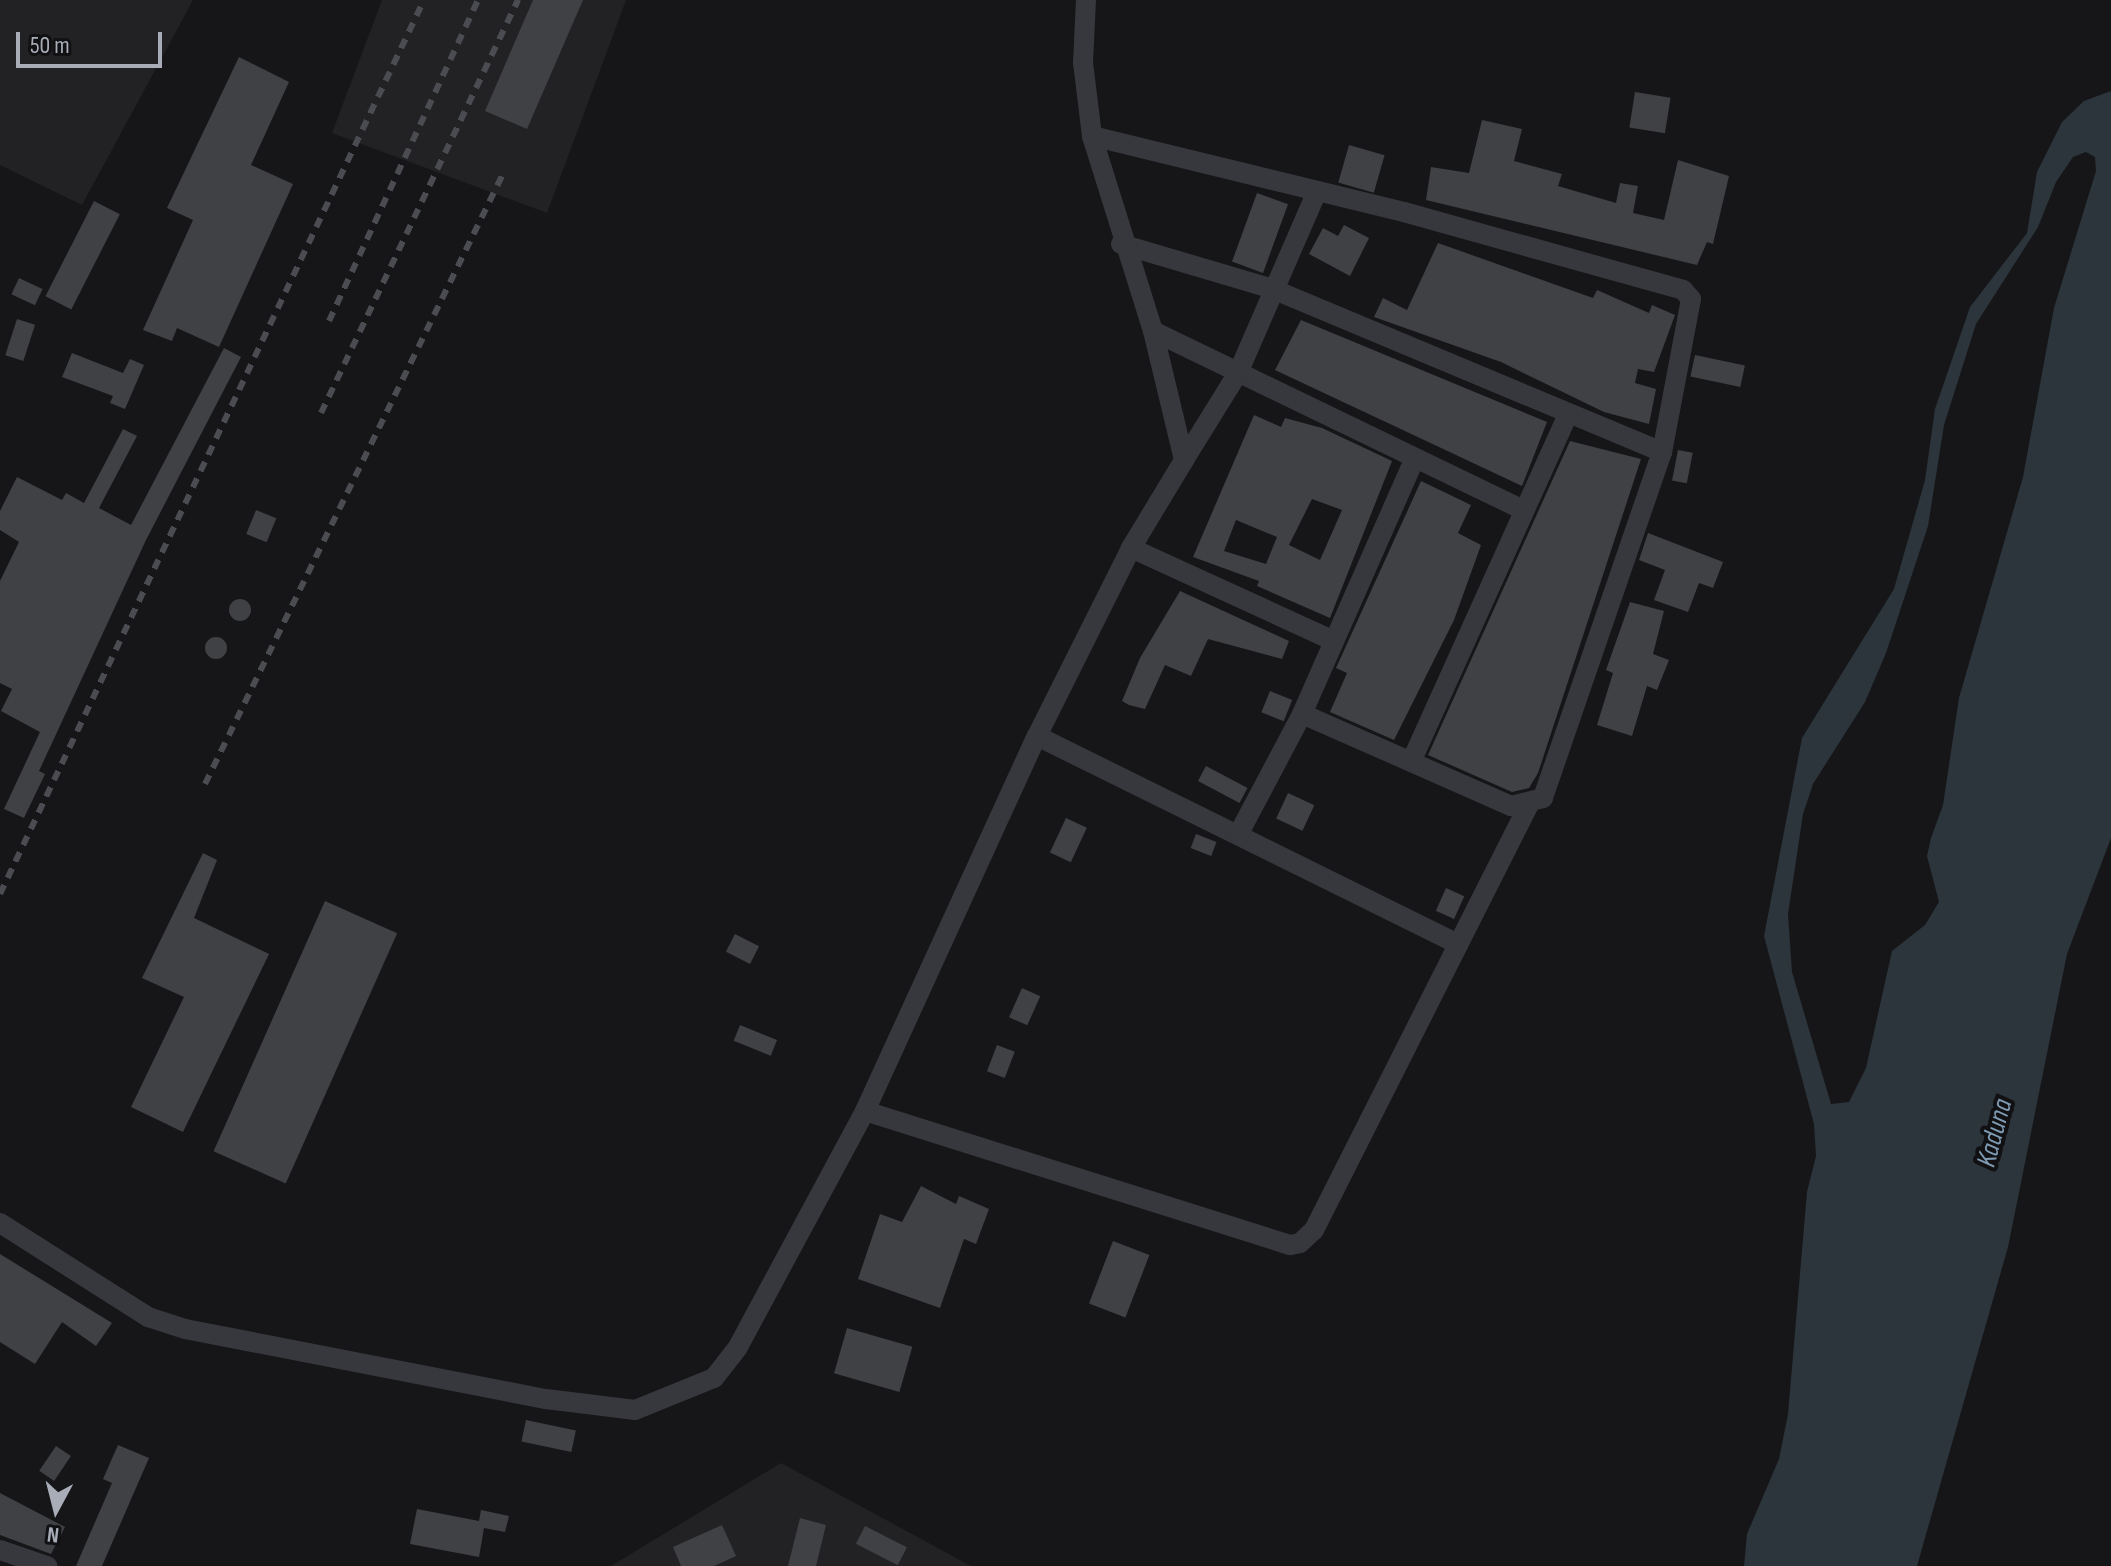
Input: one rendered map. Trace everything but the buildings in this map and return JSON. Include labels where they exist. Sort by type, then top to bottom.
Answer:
[{"type":"street","points":[[1086,0],[1083,63],[1092,136],[1121,244],[1153,331],[1184,460]]},
{"type":"street","points":[[1092,136],[1317,191],[1683,290],[1691,318],[1662,452],[1543,798],[1528,806],[1511,806],[1302,714]]},
{"type":"street","points":[[0,1223],[148,1317],[185,1329],[546,1399],[635,1410],[714,1378],[738,1347],[865,1111],[1037,736],[1131,548],[1238,373],[1270,288],[1317,191]]},
{"type":"street","points":[[1121,244],[1270,288],[1662,452]]},
{"type":"street","points":[[1153,331],[1414,460],[1521,509]]},
{"type":"street","points":[[1411,762],[1521,509],[1568,415]]},
{"type":"street","points":[[1238,835],[1302,714],[1414,460]]},
{"type":"street","points":[[1131,548],[1334,641]]},
{"type":"street","points":[[1037,736],[1458,944]]},
{"type":"street","points":[[865,1111],[1290,1245],[1300,1243],[1314,1230],[1528,806]]},
{"type":"street","points":[[0,1550],[47,1566]]},
{"type":"shaded area","points":[[0,0],[193,0],[82,205],[0,165]]},
{"type":"shaded area","points":[[382,0],[626,0],[547,213],[332,133]]},
{"type":"shaded area","points":[[781,1463],[971,1566],[611,1566]]},
{"type":"water","name":"Kaduna","points":[[2111,91],[2111,838],[2067,954],[2008,1247],[1917,1566],[1744,1566],[1747,1534],[1779,1459],[1788,1414],[1807,1192],[1816,1156],[1814,1124],[1764,936],[1802,738],[1894,589],[1925,480],[1935,409],[1970,307],[2027,233],[2037,172],[2062,122],[2084,101]],"holes":[[[2086,152],[2095,157],[2096,171],[2054,308],[2023,477],[1959,698],[1943,805],[1927,856],[1939,902],[1925,925],[1892,951],[1866,1068],[1849,1102],[1831,1104],[1792,972],[1788,914],[1803,814],[1813,784],[1865,702],[1886,653],[1928,526],[1944,425],[1976,324],[2038,227],[2056,182],[2073,157]]]},
{"type":"railway","points":[[0,894],[424,0]]},
{"type":"railway","points":[[329,321],[478,0]]},
{"type":"railway","points":[[321,413],[518,0]]},
{"type":"railway","points":[[205,784],[502,176]]}]
